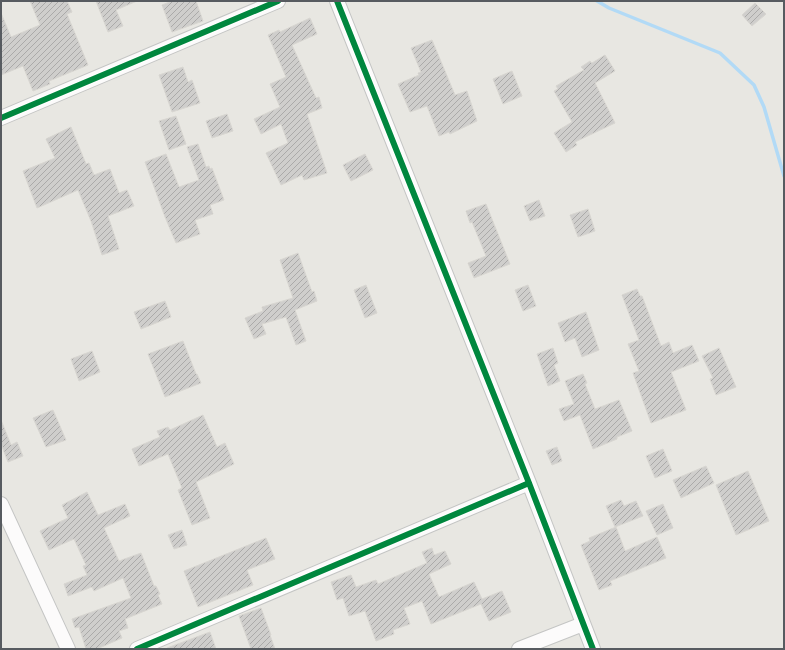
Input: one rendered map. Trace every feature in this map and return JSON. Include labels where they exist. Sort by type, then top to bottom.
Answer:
[{"type":"street","points":[[1,118],[278,1]]},
{"type":"street","points":[[337,1],[529,483],[593,649]]},
{"type":"street","points":[[136,649],[529,483]]},
{"type":"street","points":[[1,504],[68,649]]},
{"type":"street","points":[[519,649],[583,624]]},
{"type":"building","points":[[30,1],[67,1],[72,12],[67,14],[88,65],[49,81],[50,84],[33,91],[23,66],[1,75],[1,13],[11,37],[40,25]]},
{"type":"building","points":[[96,1],[137,1],[116,10],[123,26],[108,32]]},
{"type":"building","points":[[172,1],[196,1],[203,21],[172,32],[162,5]]},
{"type":"building","points":[[755,3],[766,14],[752,26],[742,15]]},
{"type":"building","points":[[310,18],[317,34],[292,45],[316,98],[319,97],[322,108],[307,114],[327,173],[304,180],[302,175],[281,185],[266,153],[288,143],[281,124],[261,134],[254,119],[280,107],[270,84],[286,77],[268,35],[279,30],[280,32]]},
{"type":"building","points":[[432,40],[455,95],[467,91],[477,121],[450,134],[449,132],[439,136],[427,106],[410,112],[398,84],[419,75],[418,73],[421,72],[411,48]]},
{"type":"building","points":[[605,55],[615,71],[595,83],[615,123],[575,142],[577,145],[566,152],[554,133],[572,122],[554,91],[558,89],[556,86],[584,70],[581,67],[590,61],[592,63]]},
{"type":"building","points":[[183,67],[188,82],[192,80],[200,103],[172,112],[159,75]]},
{"type":"building","points":[[512,71],[522,96],[503,104],[493,79]]},
{"type":"building","points":[[227,114],[233,131],[212,138],[206,121]]},
{"type":"building","points":[[176,116],[186,144],[169,150],[159,121]]},
{"type":"building","points":[[71,127],[86,164],[89,163],[94,175],[110,169],[119,193],[127,190],[134,206],[108,216],[119,249],[102,255],[91,221],[78,190],[37,208],[23,171],[55,158],[46,139]]},
{"type":"building","points":[[198,144],[206,167],[209,166],[210,169],[212,168],[224,200],[210,205],[213,214],[195,220],[200,234],[176,243],[145,162],[166,154],[179,187],[199,180],[187,147]]},
{"type":"building","points":[[365,154],[373,170],[351,181],[343,165]]},
{"type":"building","points":[[539,200],[545,216],[530,221],[524,206]]},
{"type":"building","points":[[486,204],[510,264],[474,278],[468,263],[486,256],[472,222],[470,223],[466,211]]},
{"type":"building","points":[[588,209],[595,231],[578,237],[570,215]]},
{"type":"building","points":[[298,253],[312,292],[314,291],[317,301],[295,310],[306,341],[296,345],[286,317],[262,324],[266,334],[254,339],[245,318],[263,311],[262,307],[293,298],[280,260]]},
{"type":"building","points":[[366,285],[377,313],[365,318],[354,290]]},
{"type":"building","points":[[528,285],[536,306],[523,311],[515,290]]},
{"type":"building","points":[[637,289],[640,296],[642,296],[661,346],[669,342],[673,353],[692,345],[699,361],[671,372],[686,410],[651,423],[633,373],[639,371],[628,344],[639,340],[622,295]]},
{"type":"building","points":[[165,301],[171,317],[141,329],[134,312]]},
{"type":"building","points":[[586,312],[599,350],[582,357],[575,338],[565,342],[558,323]]},
{"type":"building","points":[[183,341],[201,383],[165,397],[148,354]]},
{"type":"building","points":[[553,348],[558,363],[554,365],[560,381],[548,386],[537,354]]},
{"type":"building","points":[[719,348],[736,387],[716,395],[710,379],[713,378],[702,356]]},
{"type":"building","points":[[92,351],[100,372],[79,381],[71,359]]},
{"type":"building","points":[[583,374],[587,383],[585,384],[595,409],[619,400],[632,431],[593,449],[580,415],[564,421],[559,409],[574,404],[565,381]]},
{"type":"building","points":[[53,410],[66,440],[46,447],[33,418]]},
{"type":"building","points":[[203,415],[217,447],[225,443],[234,464],[196,482],[210,518],[192,525],[178,490],[182,488],[168,454],[139,466],[132,449],[160,437],[157,431],[168,427],[170,430]]},
{"type":"building","points":[[1,420],[11,445],[17,442],[23,456],[8,462],[1,444]]},
{"type":"building","points":[[557,447],[562,461],[552,465],[546,451]]},
{"type":"building","points":[[663,449],[672,471],[655,478],[646,456]]},
{"type":"building","points":[[706,466],[714,483],[681,498],[673,480]]},
{"type":"building","points":[[748,471],[769,521],[736,535],[716,485]]},
{"type":"building","points":[[87,492],[98,515],[125,504],[130,516],[104,528],[119,561],[141,553],[154,586],[156,586],[160,594],[158,595],[162,604],[125,619],[128,628],[119,631],[122,638],[97,649],[86,649],[79,627],[75,628],[72,619],[131,598],[123,578],[94,591],[92,587],[68,596],[64,584],[87,575],[83,566],[86,565],[74,539],[49,550],[40,531],[68,518],[62,505]]},
{"type":"building","points":[[621,500],[624,506],[636,501],[643,516],[615,527],[606,506]]},
{"type":"building","points":[[663,504],[673,528],[657,535],[646,511]]},
{"type":"building","points":[[616,527],[625,551],[657,537],[666,558],[610,581],[612,585],[599,590],[581,545],[590,541],[589,538]]},
{"type":"building","points":[[182,530],[187,545],[174,549],[168,535]]},
{"type":"building","points":[[266,538],[275,559],[247,570],[253,585],[198,607],[184,571]]},
{"type":"building","points":[[432,548],[434,555],[445,551],[451,564],[429,574],[439,597],[474,582],[482,599],[502,591],[511,612],[489,621],[481,604],[431,624],[422,601],[404,608],[410,624],[393,630],[394,634],[376,641],[365,611],[349,616],[343,598],[337,600],[331,582],[351,575],[356,587],[376,580],[378,584],[427,563],[422,552]]},
{"type":"building","points":[[261,608],[275,649],[251,649],[239,616]]},
{"type":"building","points":[[210,632],[216,649],[167,648]]},
{"type":"waterway","points":[[597,1],[609,8],[720,53],[754,85],[764,107],[784,176]]},
{"type":"cycle path","points":[[1,118],[278,1]]},
{"type":"cycle path","points":[[337,1],[529,483],[593,649]]},
{"type":"cycle path","points":[[137,649],[529,483]]}]
